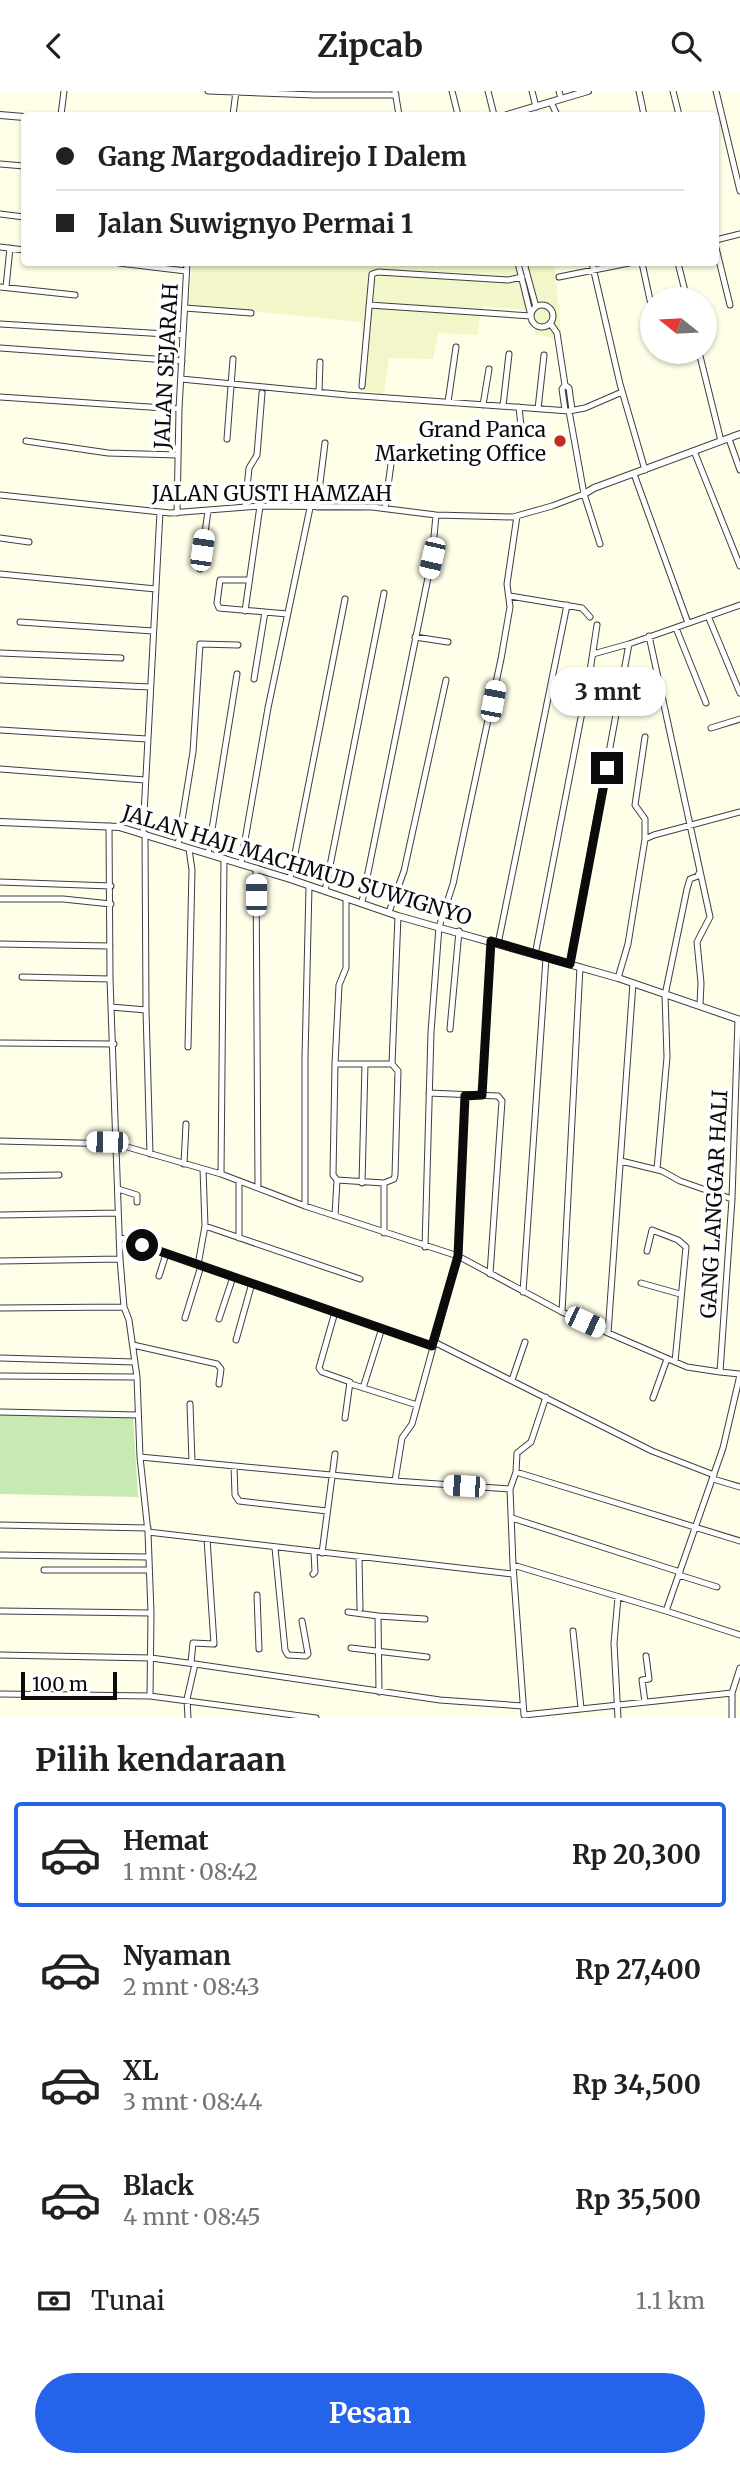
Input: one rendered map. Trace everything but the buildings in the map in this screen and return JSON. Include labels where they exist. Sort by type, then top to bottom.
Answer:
[{"type":"street","points":[[61,112],[64,91]]},
{"type":"street","points":[[208,91],[395,93],[398,112]]},
{"type":"street","points":[[452,91],[457,112]]},
{"type":"street","points":[[488,91],[493,112]]},
{"type":"street","points":[[531,91],[536,107]]},
{"type":"street","points":[[559,91],[561,99]]},
{"type":"street","points":[[518,112],[588,91]]},
{"type":"street","points":[[639,91],[643,112]]},
{"type":"street","points":[[673,91],[678,112]]},
{"type":"street","points":[[716,91],[740,191]]},
{"type":"street","points":[[233,112],[235,92]]},
{"type":"street","points":[[551,102],[556,112]]},
{"type":"street","points":[[0,115],[21,117]]},
{"type":"street","points":[[0,164],[21,166]]},
{"type":"street","points":[[0,214],[21,217]]},
{"type":"street","points":[[719,239],[740,234]]},
{"type":"street","points":[[0,247],[21,250]]},
{"type":"street","points":[[10,248],[3,287],[75,295]]},
{"type":"street","points":[[719,260],[730,305]]},
{"type":"street","points":[[144,266],[187,271]]},
{"type":"street","name":"JALAN SEJARAH","points":[[177,513],[177,455],[187,266]]},
{"type":"street","points":[[519,266],[531,316],[537,326],[548,325],[557,333],[565,386],[569,388],[569,410],[584,494],[600,544]]},
{"type":"street","points":[[525,266],[536,307]]},
{"type":"street","points":[[559,277],[593,266],[622,392],[645,470]]},
{"type":"street","points":[[643,266],[647,287]]},
{"type":"street","points":[[679,266],[684,287]]},
{"type":"street","points":[[362,386],[371,276],[378,272],[508,279],[522,277]]},
{"type":"street","points":[[369,305],[531,316]]},
{"type":"street","points":[[531,316],[536,307],[541,305],[550,309],[552,314],[548,325]]},
{"type":"street","points":[[185,308],[251,313]]},
{"type":"street","points":[[0,324],[183,335]]},
{"type":"street","points":[[448,402],[456,347]]},
{"type":"street","points":[[0,348],[182,361]]},
{"type":"street","points":[[503,406],[509,354]]},
{"type":"street","points":[[538,408],[544,355]]},
{"type":"street","points":[[227,439],[233,359]]},
{"type":"street","points":[[319,392],[320,362]]},
{"type":"street","points":[[702,364],[721,441]]},
{"type":"street","points":[[483,405],[489,369]]},
{"type":"street","points":[[181,379],[569,410],[585,408],[622,392]]},
{"type":"street","points":[[245,507],[249,468],[257,455],[262,393]]},
{"type":"street","points":[[0,397],[179,409]]},
{"type":"street","points":[[519,407],[522,436]]},
{"type":"street","name":"JALAN GUSTI HAMZAH","points":[[0,495],[177,513],[260,506],[385,508],[436,515],[517,516],[552,506],[740,434]]},
{"type":"street","points":[[729,439],[740,470]]},
{"type":"street","points":[[26,441],[108,453],[177,455]]},
{"type":"street","points":[[241,863],[287,614],[313,508],[325,443]]},
{"type":"street","points":[[694,451],[740,566]]},
{"type":"street","points":[[385,508],[391,464]]},
{"type":"street","points":[[634,474],[688,623]]},
{"type":"street","points":[[245,611],[260,506]]},
{"type":"street","points":[[200,569],[208,511]]},
{"type":"street","points":[[150,1154],[144,833],[160,512]]},
{"type":"street","points":[[362,902],[432,558],[436,515]]},
{"type":"street","points":[[425,1247],[429,1093],[439,927],[453,884],[462,832],[489,722],[510,607],[507,585],[517,516]]},
{"type":"street","points":[[0,538],[29,542]]},
{"type":"street","points":[[0,573],[156,589]]},
{"type":"street","points":[[249,580],[223,579],[218,582],[219,608],[287,614]]},
{"type":"street","points":[[325,891],[384,593]]},
{"type":"street","points":[[510,596],[582,608],[590,617]]},
{"type":"street","points":[[290,879],[345,599]]},
{"type":"street","points":[[482,1095],[495,942],[567,605]]},
{"type":"street","points":[[593,654],[629,645],[740,605]]},
{"type":"street","points":[[254,679],[265,613]]},
{"type":"street","points":[[708,617],[740,693]]},
{"type":"street","points":[[20,622],[153,631]]},
{"type":"street","points":[[535,955],[597,625]]},
{"type":"street","points":[[676,628],[706,703]]},
{"type":"street","points":[[649,636],[710,916],[710,922],[697,941],[700,1005]]},
{"type":"street","points":[[415,637],[448,642]]},
{"type":"street","points":[[178,845],[193,752],[200,644],[239,645]]},
{"type":"street","points":[[570,964],[629,645]]},
{"type":"street","points":[[0,653],[121,658]]},
{"type":"street","points":[[208,854],[237,674]]},
{"type":"street","points":[[0,680],[150,687]]},
{"type":"street","points":[[389,912],[404,871],[446,680]]},
{"type":"street","points":[[710,729],[740,719]]},
{"type":"street","points":[[0,730],[147,739]]},
{"type":"street","points":[[618,978],[628,944],[645,839],[645,819],[635,805],[645,737]]},
{"type":"street","points":[[0,769],[145,780]]},
{"type":"street","points":[[645,839],[740,813]]},
{"type":"street","name":"JALAN HAJI MACHMUD SUWIGNYO","points":[[0,822],[109,827],[144,833],[362,902],[398,916],[618,978],[739,1019]]},
{"type":"street","points":[[109,827],[110,979],[120,1259],[124,1307],[129,1319],[137,1377],[140,1457],[148,1530],[150,1696]]},
{"type":"street","points":[[188,1047],[192,870],[189,849]]},
{"type":"street","points":[[221,1174],[224,858]]},
{"type":"street","points":[[256,868],[258,1188]]},
{"type":"street","points":[[657,1169],[667,1057],[665,995],[687,889],[690,879],[698,876],[699,870]]},
{"type":"street","points":[[0,882],[111,886]]},
{"type":"street","points":[[305,1206],[309,886]]},
{"type":"street","points":[[335,1216],[335,1064],[339,985],[346,968],[346,898]]},
{"type":"street","points":[[0,899],[63,899],[111,904]]},
{"type":"street","points":[[337,1180],[384,1182],[394,1179],[395,1175],[398,1071],[392,1064],[398,916]]},
{"type":"street","points":[[450,1030],[459,932]]},
{"type":"street","points":[[0,943],[110,946]]},
{"type":"street","points":[[523,1291],[546,958]]},
{"type":"street","points":[[562,1312],[580,967]]},
{"type":"street","points":[[22,977],[110,979]]},
{"type":"street","points":[[608,1333],[633,983]]},
{"type":"street","points":[[111,1007],[146,1010]]},
{"type":"street","name":"GANG LANGGAR HALI","points":[[720,1372],[732,1199],[739,1019]]},
{"type":"street","points":[[0,1043],[114,1044]]},
{"type":"street","points":[[335,1064],[392,1064]]},
{"type":"street","points":[[362,1183],[365,1064]]},
{"type":"street","points":[[429,1093],[498,1095],[502,1101],[490,1274]]},
{"type":"street","points":[[395,1481],[402,1438],[411,1428],[458,1256],[465,1096]]},
{"type":"street","points":[[184,1164],[186,1124]]},
{"type":"street","points":[[0,1141],[117,1144],[221,1174],[305,1206],[458,1256],[562,1312],[687,1367],[740,1374],[723,1448],[666,1611]]},
{"type":"street","points":[[621,1161],[657,1169],[680,1181],[732,1199]]},
{"type":"street","points":[[185,1318],[200,1266],[205,1226],[203,1169]]},
{"type":"street","points":[[0,1175],[60,1175]]},
{"type":"street","points":[[239,1181],[239,1238]]},
{"type":"street","points":[[384,1182],[384,1233]]},
{"type":"street","points":[[118,1189],[137,1195],[137,1202]]},
{"type":"street","points":[[0,1215],[118,1213]]},
{"type":"street","points":[[205,1226],[360,1279]]},
{"type":"street","points":[[647,1251],[652,1230],[684,1243],[686,1247],[675,1362]]},
{"type":"street","points":[[119,1237],[433,1344],[512,1380],[652,1451],[740,1487]]},
{"type":"street","points":[[159,1276],[166,1254]]},
{"type":"street","points":[[0,1261],[120,1259]]},
{"type":"street","points":[[219,1319],[233,1277]]},
{"type":"street","points":[[236,1340],[252,1283]]},
{"type":"street","points":[[641,1283],[680,1294]]},
{"type":"street","points":[[537,1310],[541,1301]]},
{"type":"street","points":[[0,1308],[124,1307]]},
{"type":"street","points":[[335,1312],[318,1369],[351,1384],[417,1405]]},
{"type":"street","points":[[363,1388],[382,1328]]},
{"type":"street","points":[[512,1380],[525,1342]]},
{"type":"street","points":[[133,1345],[217,1364],[221,1369],[219,1384]]},
{"type":"street","points":[[0,1358],[135,1361]]},
{"type":"street","points":[[653,1398],[667,1359]]},
{"type":"street","points":[[0,1376],[137,1377]]},
{"type":"street","points":[[345,1418],[351,1384]]},
{"type":"street","points":[[546,1397],[531,1442],[517,1453],[516,1472],[510,1489],[513,1574],[525,1716],[732,1693]]},
{"type":"street","points":[[190,1404],[192,1462]]},
{"type":"street","points":[[0,1412],[138,1415]]},
{"type":"street","points":[[322,1553],[335,1454]]},
{"type":"street","points":[[140,1457],[510,1489]]},
{"type":"street","points":[[234,1466],[234,1495],[239,1501],[327,1511]]},
{"type":"street","points":[[516,1472],[740,1541]]},
{"type":"street","points":[[512,1518],[717,1587]]},
{"type":"street","points":[[0,1525],[148,1530],[275,1548],[513,1574]]},
{"type":"street","points":[[188,1718],[187,1699],[193,1664],[193,1643],[214,1644],[208,1539]]},
{"type":"street","points":[[275,1548],[285,1650],[288,1655],[308,1654],[302,1621]]},
{"type":"street","points":[[313,1574],[314,1552]]},
{"type":"street","points":[[0,1555],[148,1557]]},
{"type":"street","points":[[359,1557],[360,1609]]},
{"type":"street","points":[[513,1565],[740,1635]]},
{"type":"street","points":[[44,1570],[149,1570]]},
{"type":"street","points":[[257,1595],[259,1649]]},
{"type":"street","points":[[618,1597],[614,1643],[615,1705],[618,1718]]},
{"type":"street","points":[[0,1611],[151,1613]]},
{"type":"street","points":[[348,1612],[425,1619]]},
{"type":"street","points":[[378,1616],[379,1692]]},
{"type":"street","points":[[573,1631],[584,1708],[588,1718]]},
{"type":"street","points":[[351,1648],[427,1657]]},
{"type":"street","points":[[0,1655],[151,1658],[439,1700],[523,1706]]},
{"type":"street","points":[[645,1702],[642,1680],[649,1679],[646,1656]]},
{"type":"street","points":[[732,1718],[732,1693],[740,1668]]},
{"type":"street","points":[[0,1694],[150,1696],[316,1718]]},
{"type":"green space","points":[[192,266],[554,266],[562,340],[535,334],[532,311],[482,306],[477,335],[438,333],[433,359],[389,358],[384,394],[361,390],[362,322],[189,305]]},
{"type":"green space","points":[[0,1414],[133,1415],[138,1497],[0,1494]]},
{"type":"place","name":"Grand Panca Marketing Office","points":[[560,441]]},
{"type":"route","points":[[142,1245],[432,1346],[458,1256],[465,1096],[482,1095],[491,941],[570,964],[607,768]]}]
